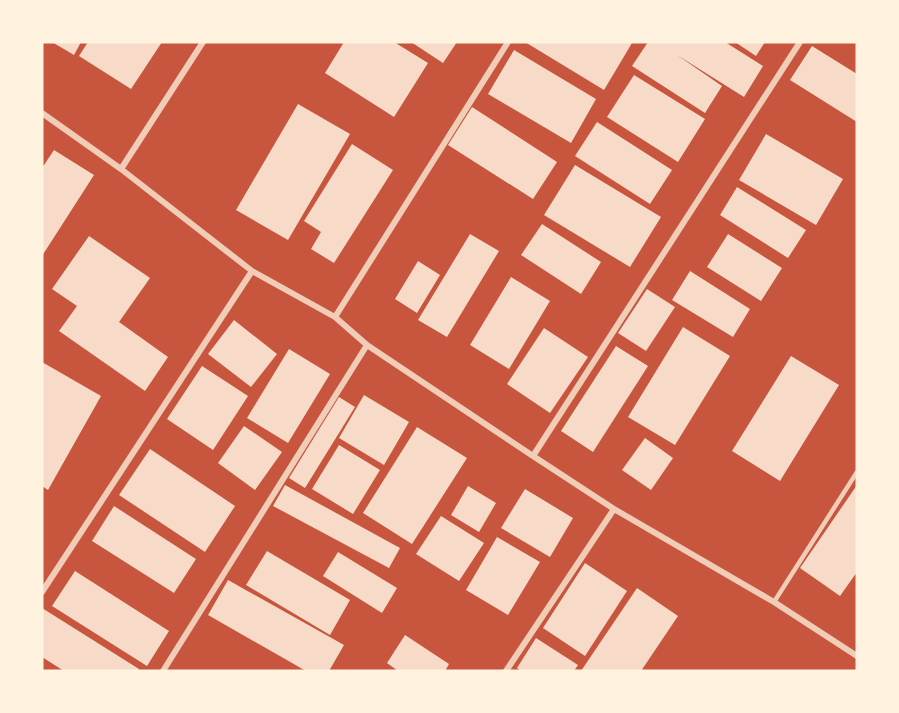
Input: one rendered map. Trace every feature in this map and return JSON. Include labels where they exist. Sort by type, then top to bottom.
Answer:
[{"type":"street","points":[[121,169],[203,42]]},
{"type":"street","points":[[335,317],[508,42]]},
{"type":"street","points":[[533,456],[800,42]]},
{"type":"street","points":[[42,113],[121,169],[252,271],[335,317],[367,345],[533,456],[614,508],[774,602],[857,656]]},
{"type":"street","points":[[42,592],[252,271]]},
{"type":"street","points":[[163,671],[367,345]]},
{"type":"street","points":[[506,671],[614,508]]},
{"type":"lane","points":[[774,602],[857,472]]},
{"type":"building","points":[[52,42],[81,42],[74,55]]},
{"type":"building","points":[[88,42],[162,42],[131,89],[79,56]]},
{"type":"building","points":[[344,42],[394,42],[428,63],[394,117],[325,73]]},
{"type":"building","points":[[411,42],[457,42],[443,63]]},
{"type":"building","points":[[525,42],[630,42],[632,43],[604,90]]},
{"type":"building","points":[[648,42],[725,42],[763,66],[744,97],[677,55],[722,86],[705,113],[632,66]]},
{"type":"building","points":[[735,42],[765,42],[756,56]]},
{"type":"building","points":[[812,46],[857,74],[857,122],[790,80]]},
{"type":"building","points":[[514,50],[596,99],[571,143],[488,94]]},
{"type":"building","points":[[634,75],[705,119],[678,162],[607,117]]},
{"type":"building","points":[[298,104],[350,134],[288,240],[236,210]]},
{"type":"building","points":[[472,107],[557,162],[533,199],[448,145]]},
{"type":"building","points":[[597,122],[672,170],[650,204],[575,156]]},
{"type":"building","points":[[766,134],[843,179],[816,225],[739,180]]},
{"type":"building","points":[[352,144],[393,170],[334,263],[311,249],[321,232],[304,221]]},
{"type":"building","points":[[54,150],[94,175],[42,256],[42,168]]},
{"type":"building","points":[[575,165],[661,217],[630,267],[544,215]]},
{"type":"building","points":[[737,187],[806,230],[788,258],[720,215]]},
{"type":"building","points":[[542,224],[601,262],[581,294],[521,255]]},
{"type":"building","points":[[470,234],[499,251],[447,337],[418,320]]},
{"type":"building","points":[[728,234],[782,268],[761,301],[707,267]]},
{"type":"building","points":[[89,236],[150,278],[119,322],[168,357],[145,391],[59,331],[77,306],[52,289]]},
{"type":"building","points":[[418,261],[440,275],[417,313],[395,299]]},
{"type":"building","points":[[690,271],[750,309],[733,337],[672,300]]},
{"type":"building","points":[[511,277],[550,301],[509,369],[470,345]]},
{"type":"building","points":[[647,289],[675,307],[646,351],[618,333]]},
{"type":"building","points":[[234,320],[277,354],[251,387],[208,354]]},
{"type":"building","points":[[683,327],[730,356],[675,445],[628,417]]},
{"type":"building","points":[[544,328],[588,357],[550,413],[507,384]]},
{"type":"building","points":[[616,346],[648,366],[593,452],[561,431]]},
{"type":"building","points":[[289,349],[330,374],[288,443],[247,418]]},
{"type":"building","points":[[791,356],[839,385],[780,481],[732,451]]},
{"type":"building","points":[[42,362],[101,396],[48,490],[42,486]]},
{"type":"building","points":[[202,366],[248,396],[213,450],[167,419]]},
{"type":"building","points":[[364,395],[409,422],[384,465],[339,438]]},
{"type":"building","points":[[339,397],[355,407],[305,488],[289,478]]},
{"type":"building","points":[[244,426],[282,452],[255,490],[218,463]]},
{"type":"building","points":[[417,427],[467,458],[412,544],[363,513]]},
{"type":"building","points":[[645,438],[673,458],[651,490],[622,470]]},
{"type":"building","points":[[339,445],[380,470],[353,514],[312,489]]},
{"type":"building","points":[[150,449],[235,506],[205,552],[119,495]]},
{"type":"building","points":[[285,485],[400,548],[389,568],[273,506]]},
{"type":"building","points":[[857,485],[857,572],[840,596],[800,568]]},
{"type":"building","points":[[468,486],[496,503],[479,532],[451,515]]},
{"type":"building","points":[[525,489],[573,518],[550,557],[501,528]]},
{"type":"building","points":[[114,506],[196,559],[174,593],[92,541]]},
{"type":"building","points":[[441,516],[484,543],[459,581],[416,554]]},
{"type":"building","points":[[497,537],[540,562],[508,615],[466,590]]},
{"type":"building","points":[[267,551],[350,600],[330,635],[246,585]]},
{"type":"building","points":[[338,552],[397,588],[382,613],[323,576]]},
{"type":"building","points":[[585,563],[627,591],[585,656],[543,628]]},
{"type":"building","points":[[75,571],[169,631],[147,666],[52,606]]},
{"type":"building","points":[[228,580],[344,645],[329,671],[306,671],[208,615]]},
{"type":"building","points":[[637,588],[678,616],[641,671],[581,671]]},
{"type":"building","points":[[42,608],[139,669],[138,671],[64,671],[42,657]]},
{"type":"building","points":[[405,635],[449,664],[445,671],[398,671],[387,663]]},
{"type":"building","points":[[536,638],[578,665],[574,671],[521,671],[517,668]]}]
